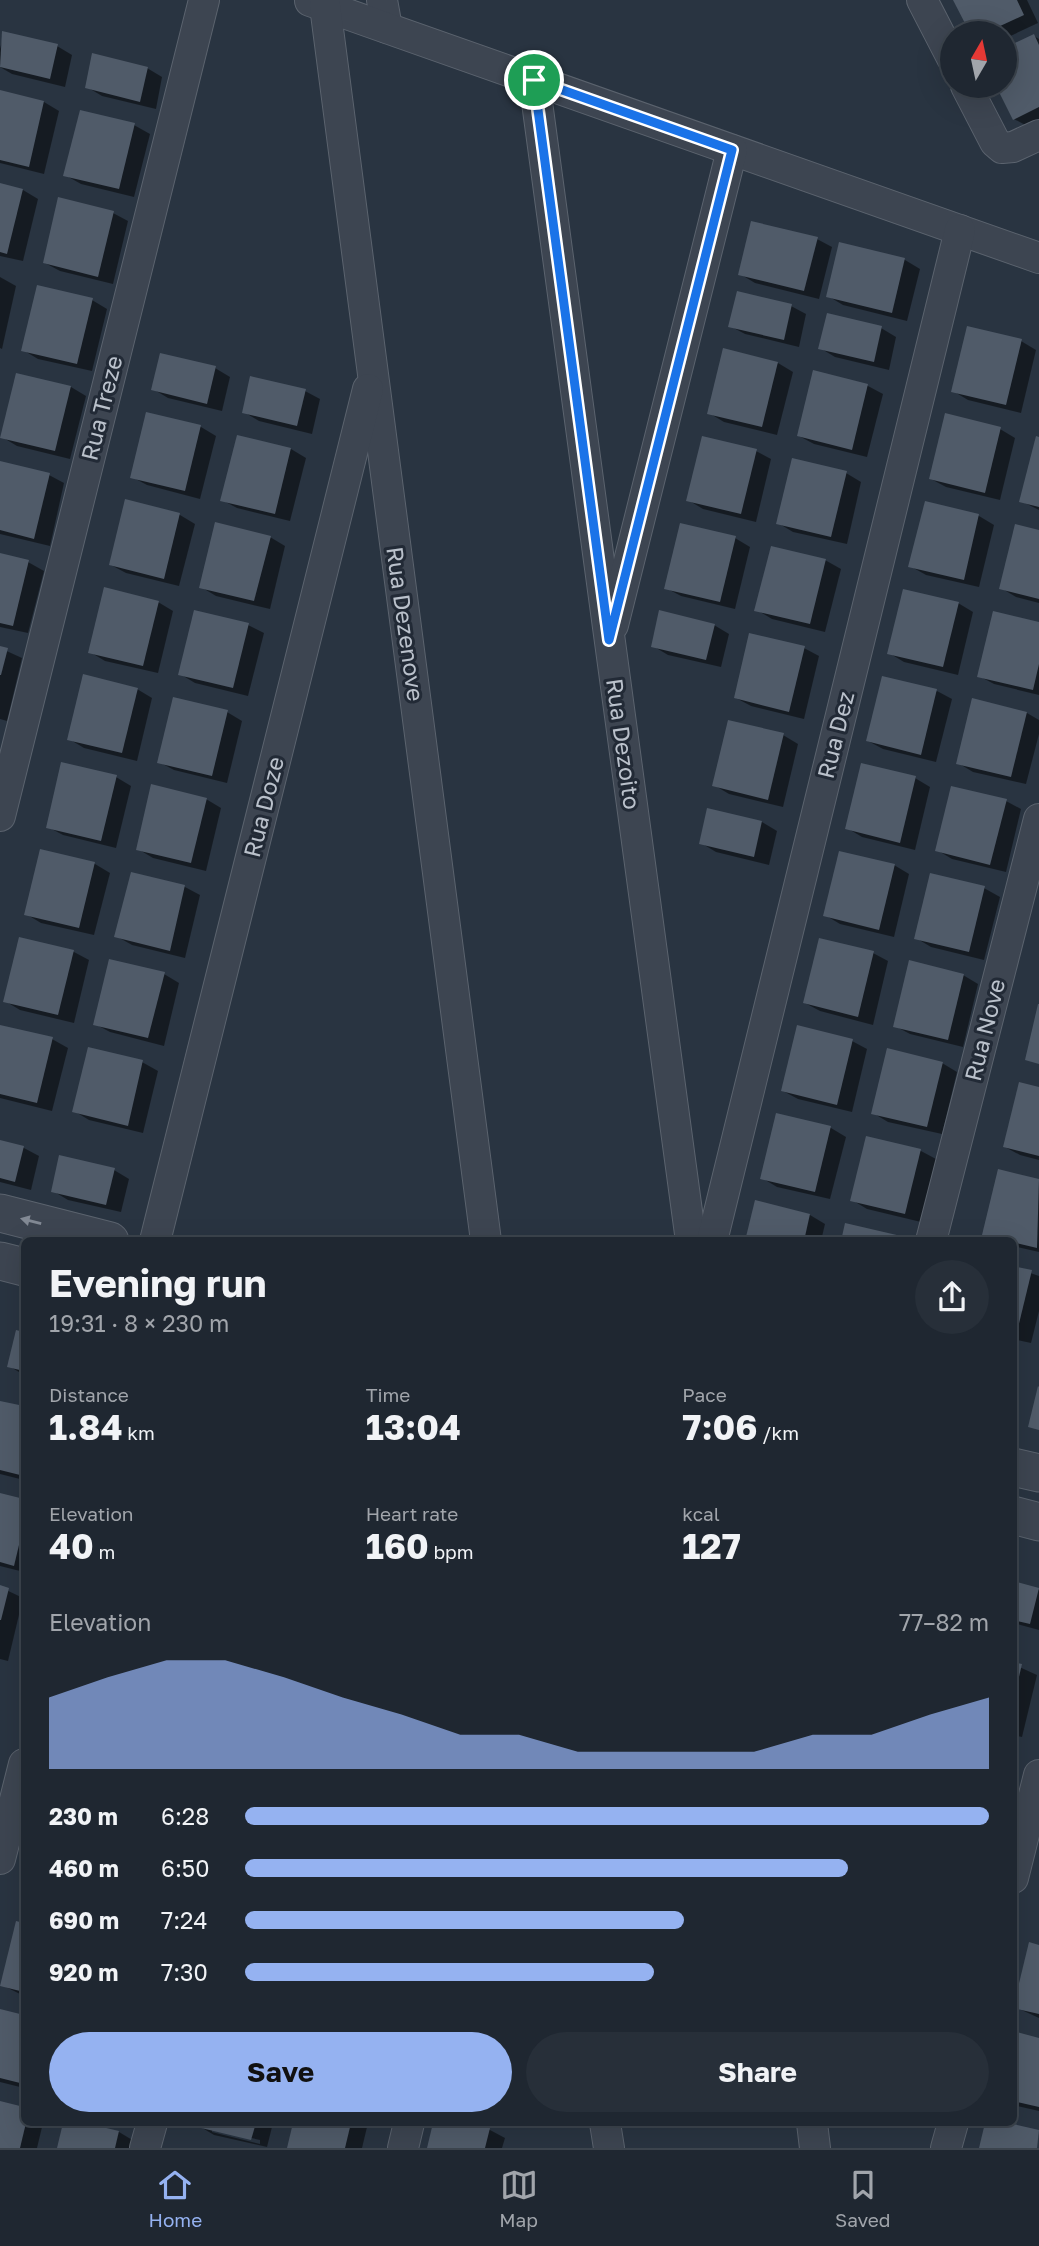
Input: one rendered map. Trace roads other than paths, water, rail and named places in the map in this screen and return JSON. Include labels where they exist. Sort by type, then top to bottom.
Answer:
[{"type":"street","name":"Rua Treze","points":[[0,816],[204,0]]},
{"type":"street","points":[[922,0],[940,35]]},
{"type":"street","points":[[316,3],[384,14],[534,80],[1039,258]]},
{"type":"street","name":"Rua Dezenove","points":[[316,3],[372,374],[485,1237]]},
{"type":"street","name":"Rua Dezoito","points":[[534,80],[690,1237]]},
{"type":"street","points":[[972,98],[995,142],[1002,148],[1013,147],[1039,135]]},
{"type":"street","points":[[609,640],[732,150]]},
{"type":"street","name":"Rua Dez","points":[[713,1237],[960,230]]},
{"type":"street","name":"Rua Doze","points":[[156,1237],[372,374]]},
{"type":"street","name":"Rua Nove","points":[[932,1237],[1039,819]]},
{"type":"street","points":[[0,1213],[94,1237]]},
{"type":"street","points":[[0,1261],[21,1266]]},
{"type":"street","points":[[1017,1468],[1039,1473]]},
{"type":"street","points":[[1017,1516],[1039,1522]]},
{"type":"street","points":[[1017,1862],[1039,1775]]},
{"type":"street","points":[[0,1859],[21,1776]]},
{"type":"street","points":[[145,2148],[151,2126]]},
{"type":"street","points":[[403,2148],[408,2126]]},
{"type":"street","points":[[606,2126],[609,2148]]},
{"type":"street","points":[[812,2126],[815,2148]]},
{"type":"street","points":[[946,2148],[952,2126]]}]
